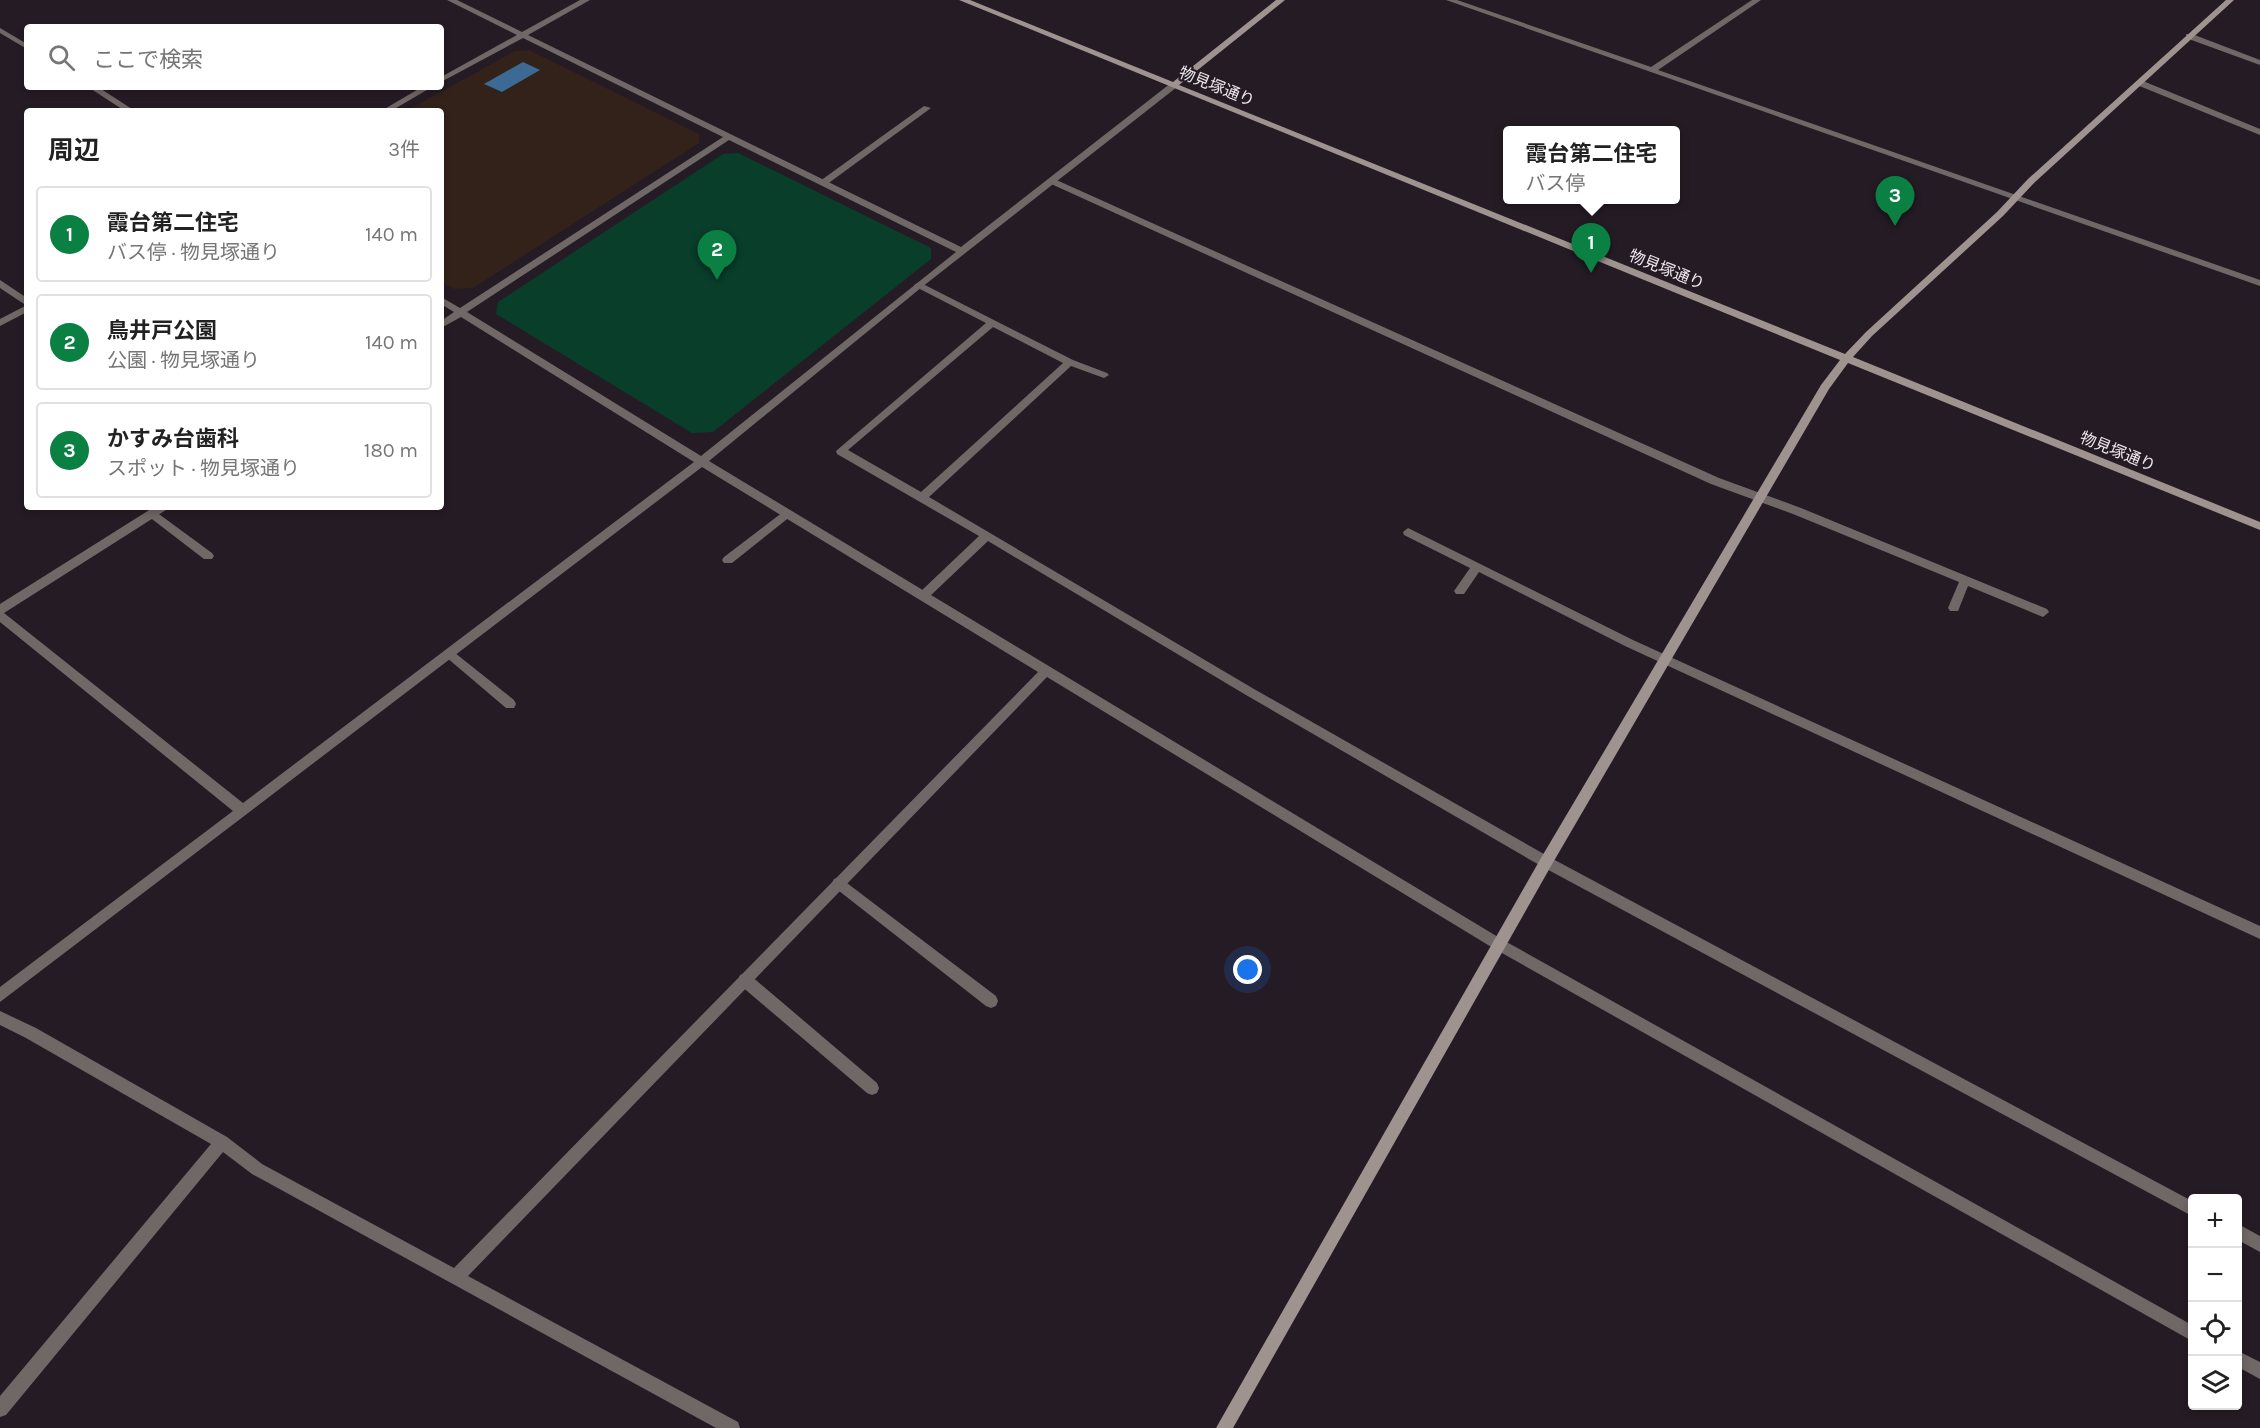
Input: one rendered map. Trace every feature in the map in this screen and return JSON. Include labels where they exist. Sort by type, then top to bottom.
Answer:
[{"type":"street","points":[[451,0],[962,251]]},
{"type":"street","points":[[444,78],[586,0]]},
{"type":"street","name":"物見塚通り","points":[[963,0],[2260,526]]},
{"type":"street","points":[[0,995],[670,487],[919,285],[1281,0]]},
{"type":"street","points":[[1450,0],[2260,283]]},
{"type":"street","points":[[1652,70],[1757,0]]},
{"type":"street","points":[[1224,1428],[1498,944],[1825,387],[1846,357],[2017,198],[2031,181],[2230,0]]},
{"type":"street","points":[[0,30],[24,45]]},
{"type":"street","points":[[2190,36],[2260,63]]},
{"type":"street","points":[[2140,83],[2260,132]]},
{"type":"street","points":[[97,90],[126,108]]},
{"type":"street","points":[[390,108],[424,90]]},
{"type":"street","points":[[823,183],[927,108]]},
{"type":"street","points":[[444,323],[728,137]]},
{"type":"street","points":[[1052,181],[1760,499],[1797,511],[2043,612]]},
{"type":"street","points":[[0,283],[24,301]]},
{"type":"street","points":[[919,285],[1070,362],[1104,375]]},
{"type":"street","points":[[444,302],[700,461],[1498,944],[2188,1331]]},
{"type":"street","points":[[0,323],[24,310]]},
{"type":"street","points":[[993,322],[841,451],[1250,692],[1546,862],[2188,1206]]},
{"type":"street","points":[[921,498],[1070,362]]},
{"type":"street","points":[[0,610],[157,510],[208,556]]},
{"type":"street","points":[[728,560],[787,513]]},
{"type":"street","points":[[1408,532],[1665,658],[2260,933]]},
{"type":"street","points":[[924,596],[987,535]]},
{"type":"street","points":[[1460,591],[1477,566]]},
{"type":"street","points":[[1954,608],[1965,580]]},
{"type":"street","points":[[0,616],[243,811]]},
{"type":"street","points":[[450,654],[510,704]]},
{"type":"street","points":[[455,1278],[1046,671]]},
{"type":"street","points":[[839,883],[991,1001]]},
{"type":"street","points":[[745,980],[872,1088]]},
{"type":"street","points":[[0,1018],[31,1033],[222,1142],[257,1169],[732,1428]]},
{"type":"street","points":[[0,1409],[222,1142]]},
{"type":"street","points":[[2242,1235],[2260,1244]]},
{"type":"street","points":[[2242,1361],[2260,1371]]},
{"type":"shaded area","points":[[529,50],[699,134],[699,143],[473,288],[454,289],[444,284],[444,108],[411,108],[515,51]]},
{"type":"green space","points":[[738,153],[931,248],[931,259],[713,432],[692,433],[496,314],[498,302],[723,154]]},
{"type":"water","points":[[523,62],[540,70],[502,92],[484,84]]},
{"type":"place","name":"かすみ台歯科","points":[[1895,226]]},
{"type":"place","name":"霞台第二住宅","points":[[1591,273]]},
{"type":"place","name":"鳥井戸公園","points":[[717,280]]}]
